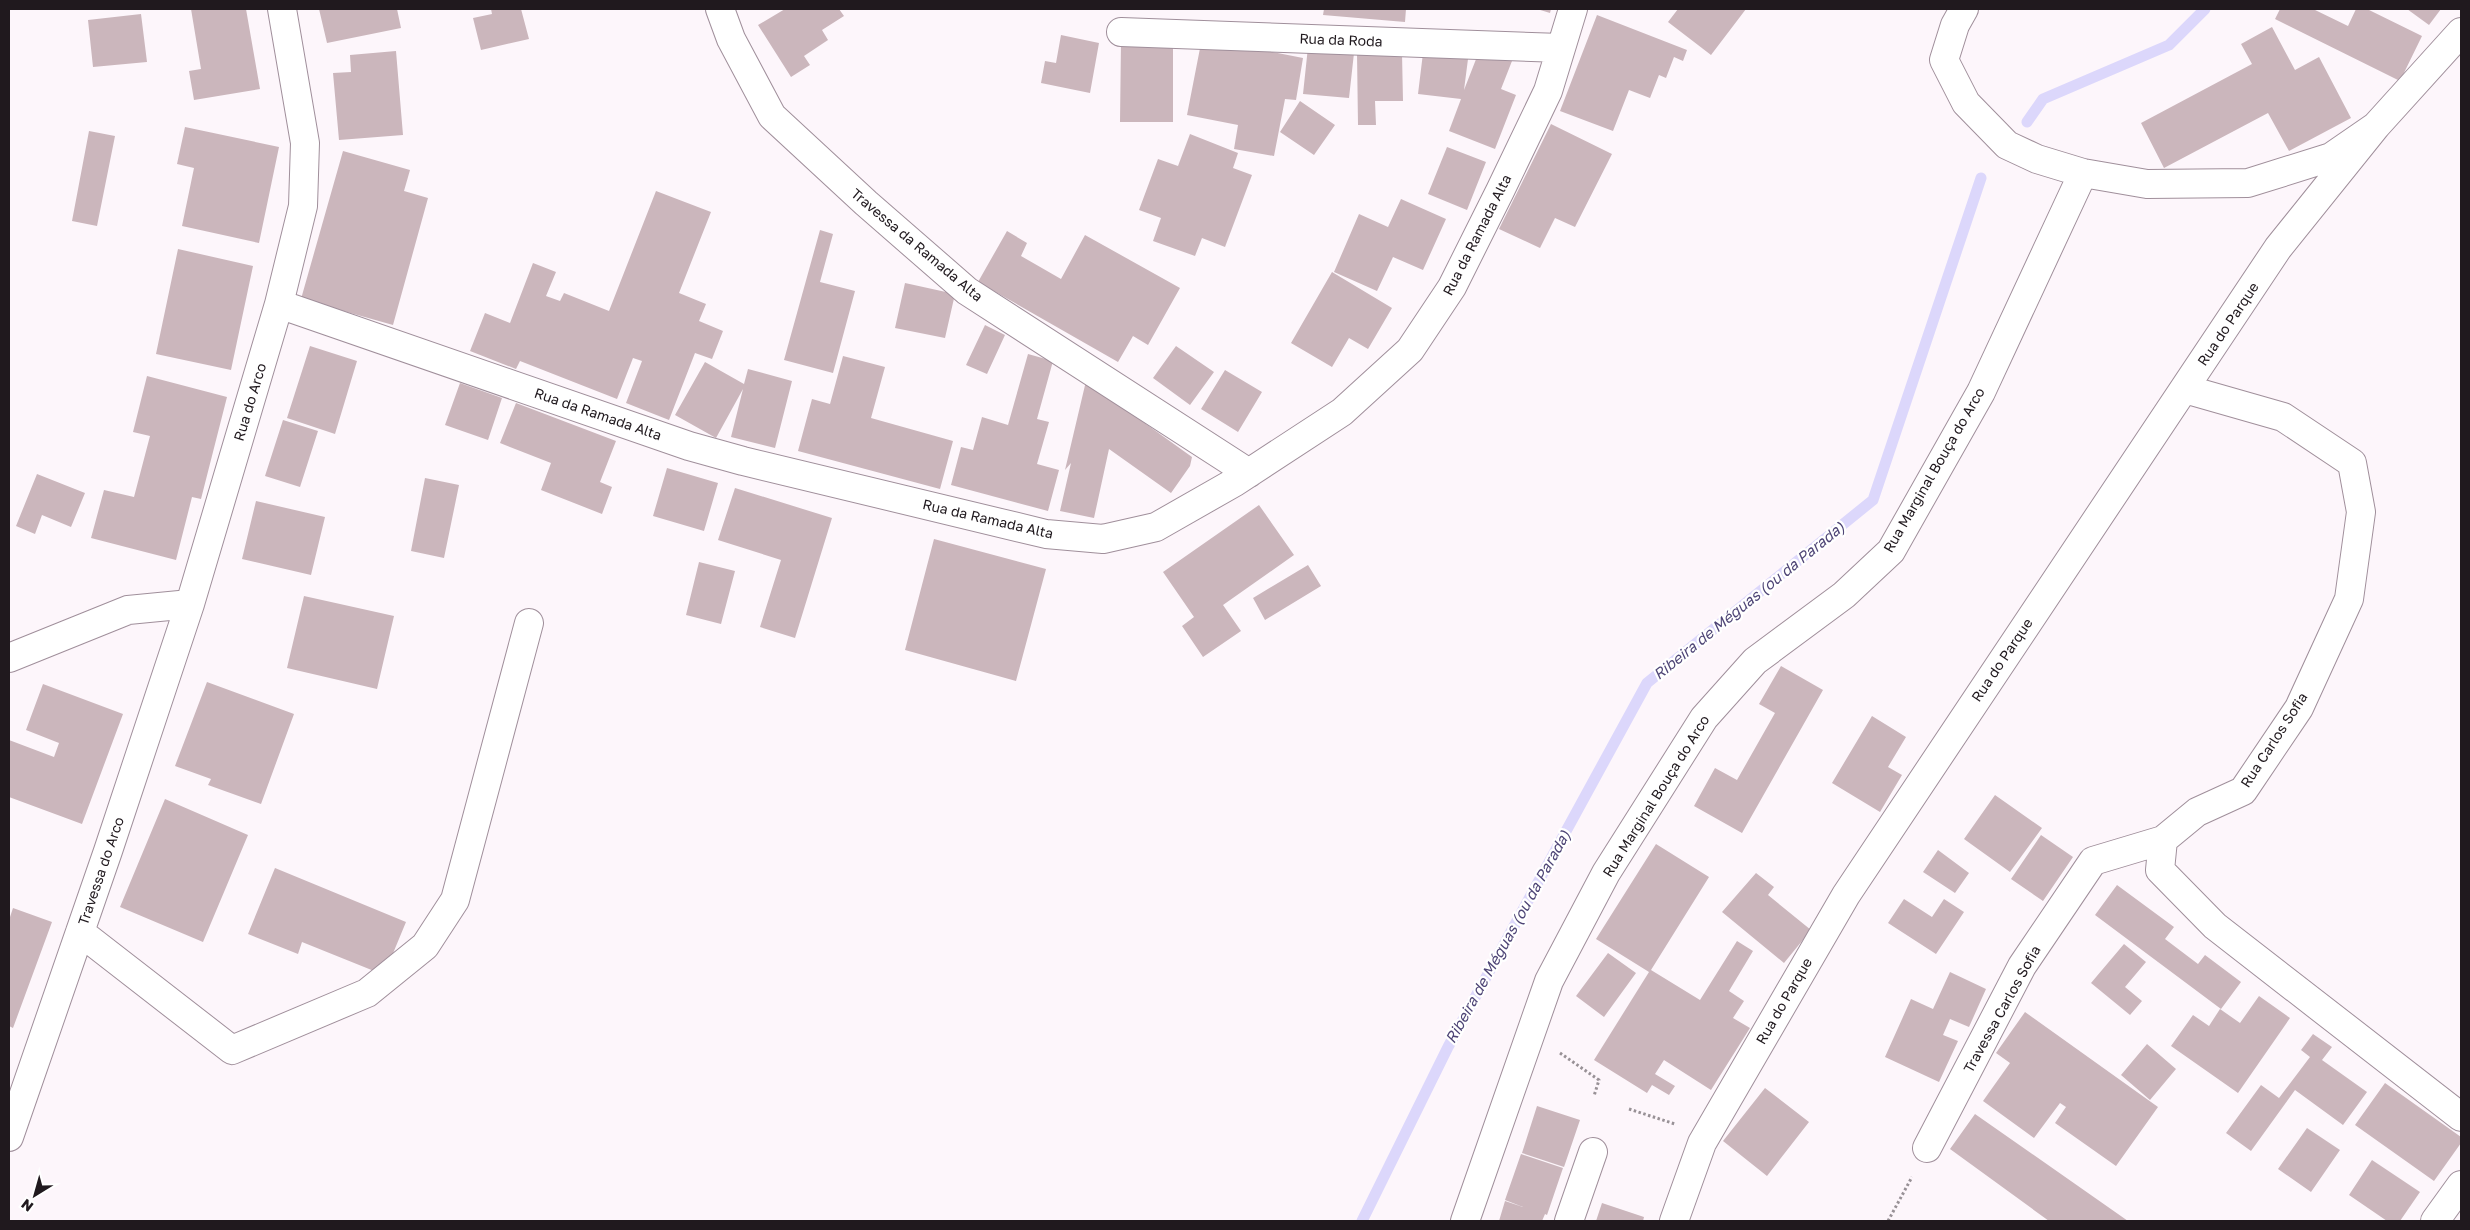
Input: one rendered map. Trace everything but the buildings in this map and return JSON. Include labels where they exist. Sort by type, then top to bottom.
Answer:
[{"type":"street","name":"Rua do Arco","points":[[190,604],[279,304],[303,206],[305,144],[282,9]]},
{"type":"street","name":"Travessa da Ramada Alta","points":[[720,9],[731,39],[772,116],[873,210],[968,291],[1249,473]]},
{"type":"street","name":"Rua da Ramada Alta","points":[[279,304],[689,446],[743,461],[1046,534],[1103,539],[1156,527],[1249,473],[1342,412],[1410,350],[1452,287],[1548,91],[1573,9]]},
{"type":"street","points":[[1964,9],[1955,25],[1944,60],[1966,103],[2007,145],[2037,159],[2083,173],[2148,184],[2248,183],[2331,157],[2376,126],[2461,32]]},
{"type":"street","name":"Rua da Roda","points":[[1120,32],[1561,48]]},
{"type":"street","name":"Rua do Parque","points":[[1674,1221],[1706,1135],[1846,895],[2278,248],[2376,126]]},
{"type":"street","name":"Rua Marginal Bouça do Arco","points":[[1465,1221],[1549,980],[1606,873],[1704,718],[1755,661],[1844,595],[1891,550],[1981,392],[2083,173]]},
{"type":"street","name":"Rua Carlos Sofia","points":[[2163,840],[2197,812],[2242,790],[2299,708],[2349,599],[2361,512],[2352,462],[2283,417],[2185,389]]},
{"type":"street","points":[[9,658],[128,610],[190,604]]},
{"type":"street","name":"Travessa do Arco","points":[[9,1137],[190,604]]},
{"type":"street","points":[[80,932],[232,1050],[367,993],[425,946],[455,900],[529,623]]},
{"type":"street","points":[[2163,840],[2160,870],[2215,926],[2461,1117]]},
{"type":"street","name":"Travessa Carlos Sofia","points":[[1927,1148],[2022,966],[2093,861],[2163,840]]},
{"type":"street","points":[[1569,1221],[1593,1152]]},
{"type":"street","points":[[2435,1221],[2461,1185]]},
{"type":"path","points":[[1530,1033],[1599,1080],[1594,1096]]},
{"type":"path","points":[[1630,1108],[1706,1135]]},
{"type":"path","points":[[1888,1221],[1927,1148]]},
{"type":"waterway","name":"Ribeira de Méguas (ou da Parada)","points":[[2027,122],[2043,99],[2169,45],[2205,9]]},
{"type":"waterway","name":"Ribeira de Méguas (ou da Parada)","points":[[1362,1221],[1448,1047],[1647,683],[1873,500],[1981,178]]}]
